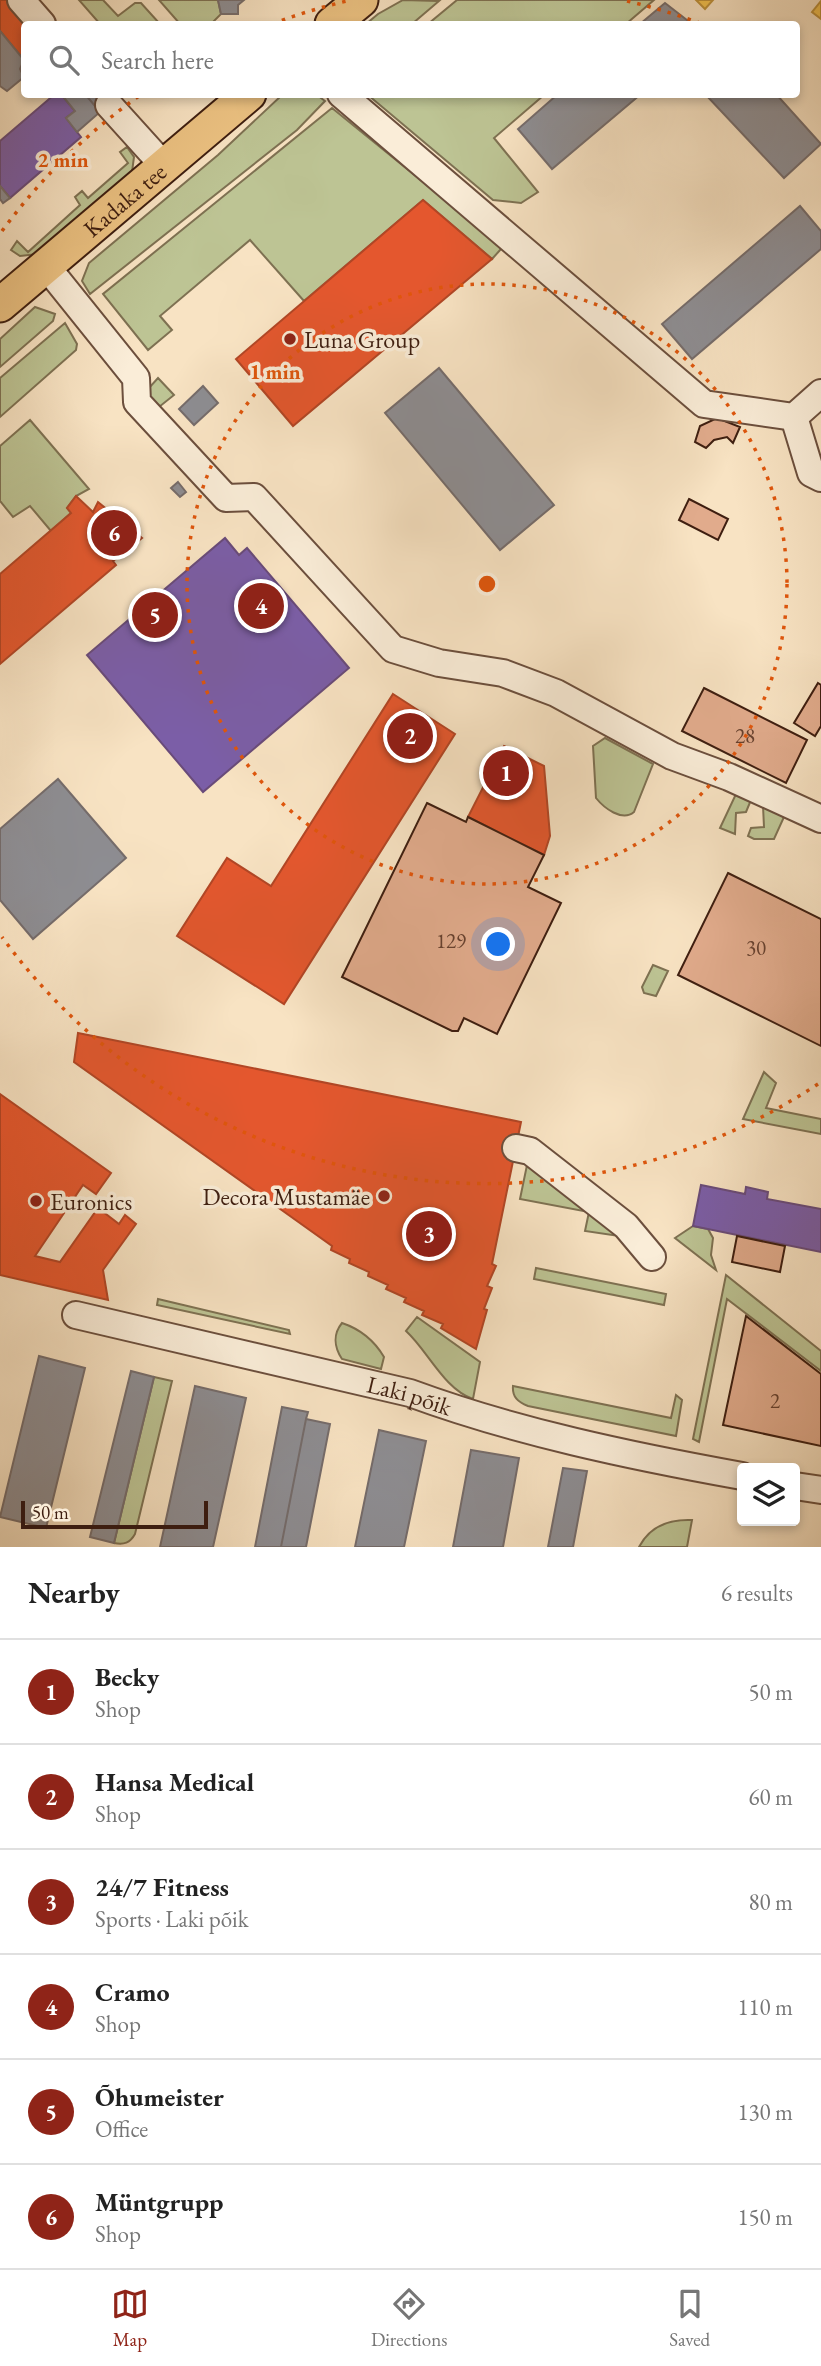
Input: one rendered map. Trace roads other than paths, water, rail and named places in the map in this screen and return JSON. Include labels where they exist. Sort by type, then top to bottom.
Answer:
[{"type":"main road","points":[[336,21],[361,0]]},
{"type":"main road","name":"Kadaka tee","points":[[0,305],[244,98]]},
{"type":"street","points":[[21,0],[39,21]]},
{"type":"street","points":[[346,98],[704,404],[794,417],[821,393]]},
{"type":"street","points":[[109,105],[165,167]]},
{"type":"street","points":[[46,266],[136,378],[137,402],[226,498],[254,497],[394,649],[439,663],[503,673],[556,693],[672,757],[729,776],[821,820]]},
{"type":"street","points":[[794,417],[811,473],[821,478]]},
{"type":"street","points":[[516,1148],[530,1151],[626,1226],[652,1257]]},
{"type":"street","name":"Laki põik","points":[[76,1315],[410,1393],[464,1413],[737,1475]]},
{"type":"place","name":"Luna Group","points":[[290,339]]},
{"type":"place","name":"Müntgrupp","points":[[114,533]]},
{"type":"place","name":"Cramo","points":[[261,606]]},
{"type":"place","name":"Õhumeister","points":[[155,615]]},
{"type":"place","name":"Hansa Medical","points":[[410,736]]},
{"type":"place","name":"Becky","points":[[506,773]]},
{"type":"place","name":"Decora Mustamäe","points":[[384,1196]]},
{"type":"place","name":"Euronics","points":[[36,1201]]},
{"type":"place","name":"24/7 Fitness","points":[[429,1234]]}]
